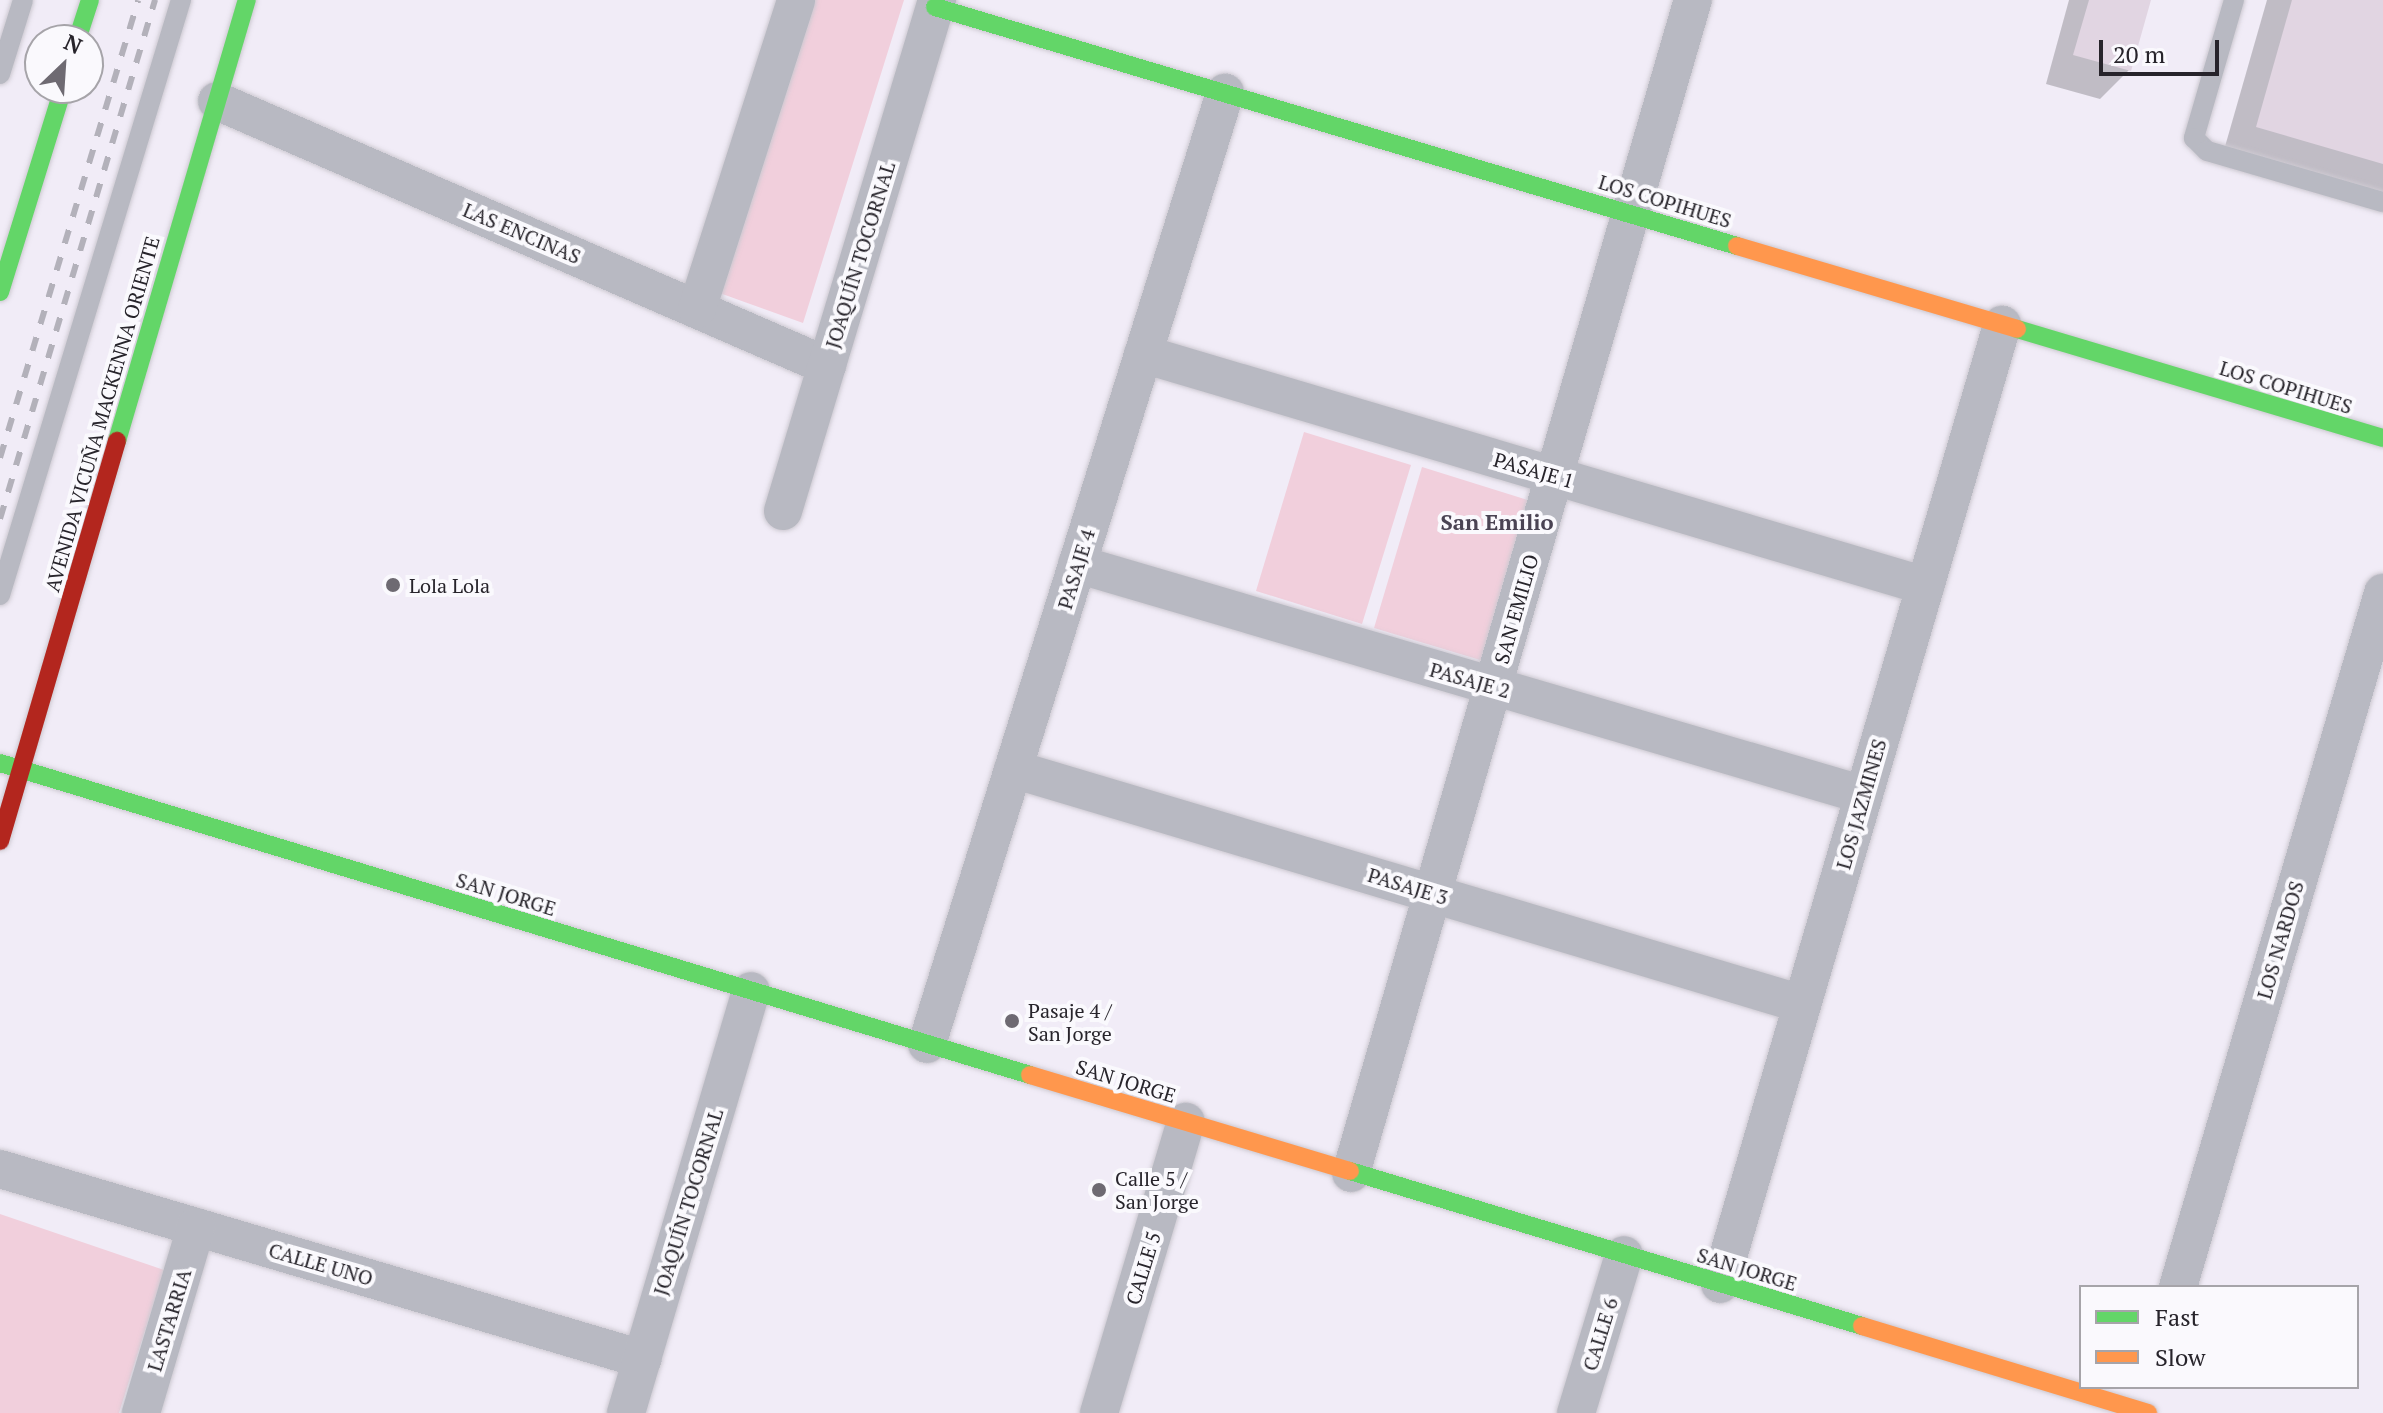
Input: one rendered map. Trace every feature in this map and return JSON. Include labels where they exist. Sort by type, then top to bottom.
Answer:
[{"type":"street","points":[[82,24],[90,0]]},
{"type":"street","name":"AVENIDA VICUÑA MACKENNA ORIENTE","points":[[0,841],[247,0]]},
{"type":"street","points":[[697,309],[796,0]]},
{"type":"street","name":"SAN EMILIO","points":[[1351,1173],[1693,0]]},
{"type":"street","name":"LOS COPIHUES","points":[[936,3],[1225,93],[2383,438]]},
{"type":"street","name":"JOAQUÍN TOCORNAL","points":[[783,511],[936,3]]},
{"type":"street","name":"PASAJE 4","points":[[927,1044],[1225,93]]},
{"type":"street","name":"LAS ENCINAS","points":[[217,101],[827,366]]},
{"type":"street","points":[[0,292],[58,104]]},
{"type":"street","name":"LOS JAZMINES","points":[[1720,1284],[2002,325]]},
{"type":"street","name":"PASAJE 1","points":[[1143,354],[1925,586]]},
{"type":"street","name":"PASAJE 2","points":[[1077,564],[1864,795]]},
{"type":"street","name":"LOS NARDOS","points":[[2179,1285],[2383,593]]},
{"type":"street","name":"SAN JORGE","points":[[0,763],[1720,1284],[2058,1400],[2146,1404]]},
{"type":"street","name":"PASAJE 3","points":[[1013,769],[1802,1004]]},
{"type":"street","name":"JOAQUÍN TOCORNAL","points":[[626,1413],[751,991]]},
{"type":"street","name":"CALLE 5","points":[[1099,1413],[1186,1122]]},
{"type":"street","name":"CALLE UNO","points":[[0,1169],[642,1359]]},
{"type":"street","name":"LASTARRIA","points":[[141,1413],[196,1227]]},
{"type":"street","name":"CALLE 6","points":[[1576,1413],[1624,1255]]},
{"type":"lane","points":[[0,74],[23,0]]},
{"type":"lane","points":[[0,595],[181,0]]},
{"type":"lane","points":[[2234,0],[2194,138],[2207,151],[2383,202]]},
{"type":"shaded area","points":[[809,0],[904,0],[803,323],[714,291]]},
{"type":"shaded area","points":[[1304,432],[1411,465],[1362,624],[1256,591]]},
{"type":"shaded area","points":[[1422,467],[1537,503],[1490,663],[1374,628]]},
{"type":"shaded area","points":[[0,1214],[164,1270],[119,1413],[0,1413]]},
{"type":"building","points":[[2089,0],[2151,0],[2131,71],[2073,55]]},
{"type":"building","points":[[2292,0],[2383,0],[2383,164],[2256,127]]},
{"type":"railway","points":[[0,458],[138,0]]},
{"type":"railway","points":[[0,519],[155,0]]},
{"type":"traffic: fast","points":[[82,24],[90,0]]},
{"type":"traffic: fast","points":[[117,441],[247,0]]},
{"type":"traffic: fast","points":[[935,7],[1737,246]]},
{"type":"traffic: fast","points":[[0,292],[58,104]]},
{"type":"traffic: fast","points":[[2017,329],[2383,438]]},
{"type":"traffic: fast","points":[[0,763],[1030,1075]]},
{"type":"traffic: fast","points":[[1350,1171],[1862,1326]]},
{"type":"traffic: slow","points":[[1737,246],[2017,329]]},
{"type":"traffic: slow","points":[[1030,1075],[1350,1171]]},
{"type":"traffic: slow","points":[[1862,1326],[2148,1413]]},
{"type":"traffic: jam","points":[[0,841],[117,441]]},
{"type":"place","name":"Lola Lola","points":[[393,585]]},
{"type":"place","name":"Pasaje 4 / San Jorge","points":[[1012,1021]]},
{"type":"place","name":"Calle 5 / San Jorge","points":[[1099,1190]]},
{"type":"district","name":"San Emilio","points":[[1497,522]]}]
